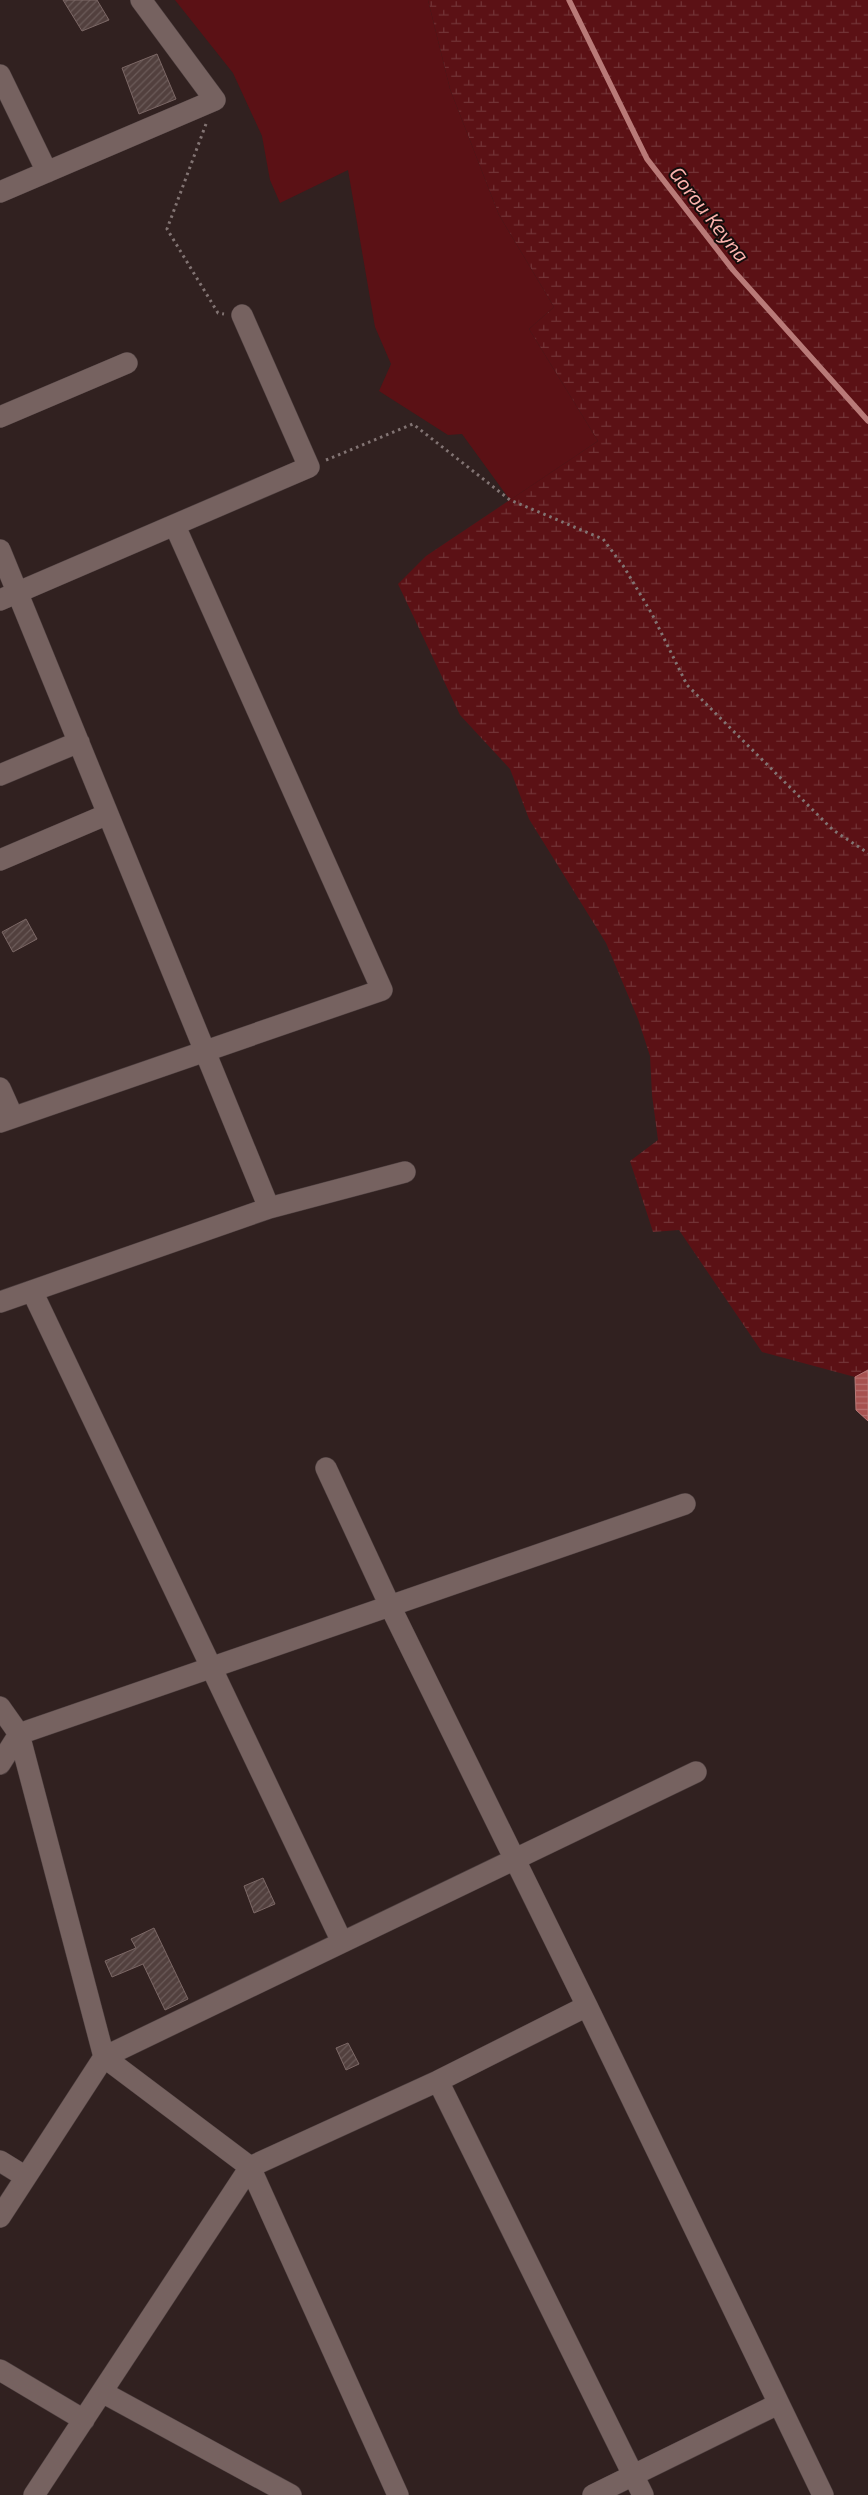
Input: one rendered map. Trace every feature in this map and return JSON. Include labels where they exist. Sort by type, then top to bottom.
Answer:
[{"type":"street","points":[[0,192],[215,100],[141,0]]},
{"type":"street","points":[[0,75],[47,172]]},
{"type":"street","points":[[9,596],[309,467],[242,315]]},
{"type":"street","points":[[0,418],[127,363]]},
{"type":"street","points":[[0,1088],[6,1120],[382,990],[175,526]]},
{"type":"street","points":[[0,550],[9,596],[79,742],[269,1208]]},
{"type":"street","points":[[0,775],[79,742]]},
{"type":"street","points":[[0,860],[108,814]]},
{"type":"street","points":[[0,1302],[269,1208],[405,1172]]},
{"type":"street","points":[[32,1291],[342,1942]]},
{"type":"street","points":[[326,1468],[390,1606],[587,2006],[823,2495]]},
{"type":"street","points":[[0,1764],[20,1734],[685,1504]]},
{"type":"street","points":[[0,1707],[20,1734],[104,2058],[250,2167],[398,2495]]},
{"type":"street","points":[[0,2217],[104,2058],[696,1772]]},
{"type":"street","points":[[34,2495],[250,2167],[438,2081],[587,2006]]},
{"type":"street","points":[[438,2081],[643,2495]]},
{"type":"street","points":[[0,2161],[26,2177]]},
{"type":"street","points":[[0,2370],[84,2420]]},
{"type":"street","points":[[102,2392],[291,2495]]},
{"type":"street","points":[[593,2495],[778,2404]]},
{"type":"path","points":[[215,100],[168,229],[218,313],[242,315]]},
{"type":"path","points":[[309,467],[413,424],[510,500],[603,539],[624,566],[652,614],[687,685],[833,830],[868,853]]},
{"type":"green space","points":[[175,0],[428,0],[450,89],[499,215],[554,307],[529,329],[598,441],[510,500],[462,434],[448,435],[379,391],[391,364],[375,327],[348,170],[280,203],[270,180],[262,136],[233,73]]},
{"type":"green space","points":[[428,0],[868,0],[868,1370],[855,1377],[762,1352],[679,1230],[653,1232],[630,1161],[658,1140],[652,1095],[650,1056],[638,1019],[606,943],[529,819],[510,769],[460,715],[398,584],[426,556],[598,441],[529,329],[554,307],[499,215],[450,89]]},
{"type":"shaded area","points":[[868,1370],[868,1421],[856,1410],[855,1377]]},
{"type":"building","points":[[63,0],[97,0],[109,20],[82,31]]},
{"type":"building","points":[[157,54],[176,99],[139,114],[122,68]]},
{"type":"building","points":[[26,919],[37,939],[13,952],[2,932]]},
{"type":"building","points":[[263,1878],[275,1904],[254,1913],[244,1886]]},
{"type":"building","points":[[154,1928],[188,1999],[165,2010],[143,1964],[112,1977],[105,1961],[136,1948],[131,1939]]},
{"type":"building","points":[[348,2043],[359,2064],[346,2070],[336,2048]]},
{"type":"waterway","name":"Gorou Keyna","points":[[569,0],[647,159],[733,270],[868,421]]}]
